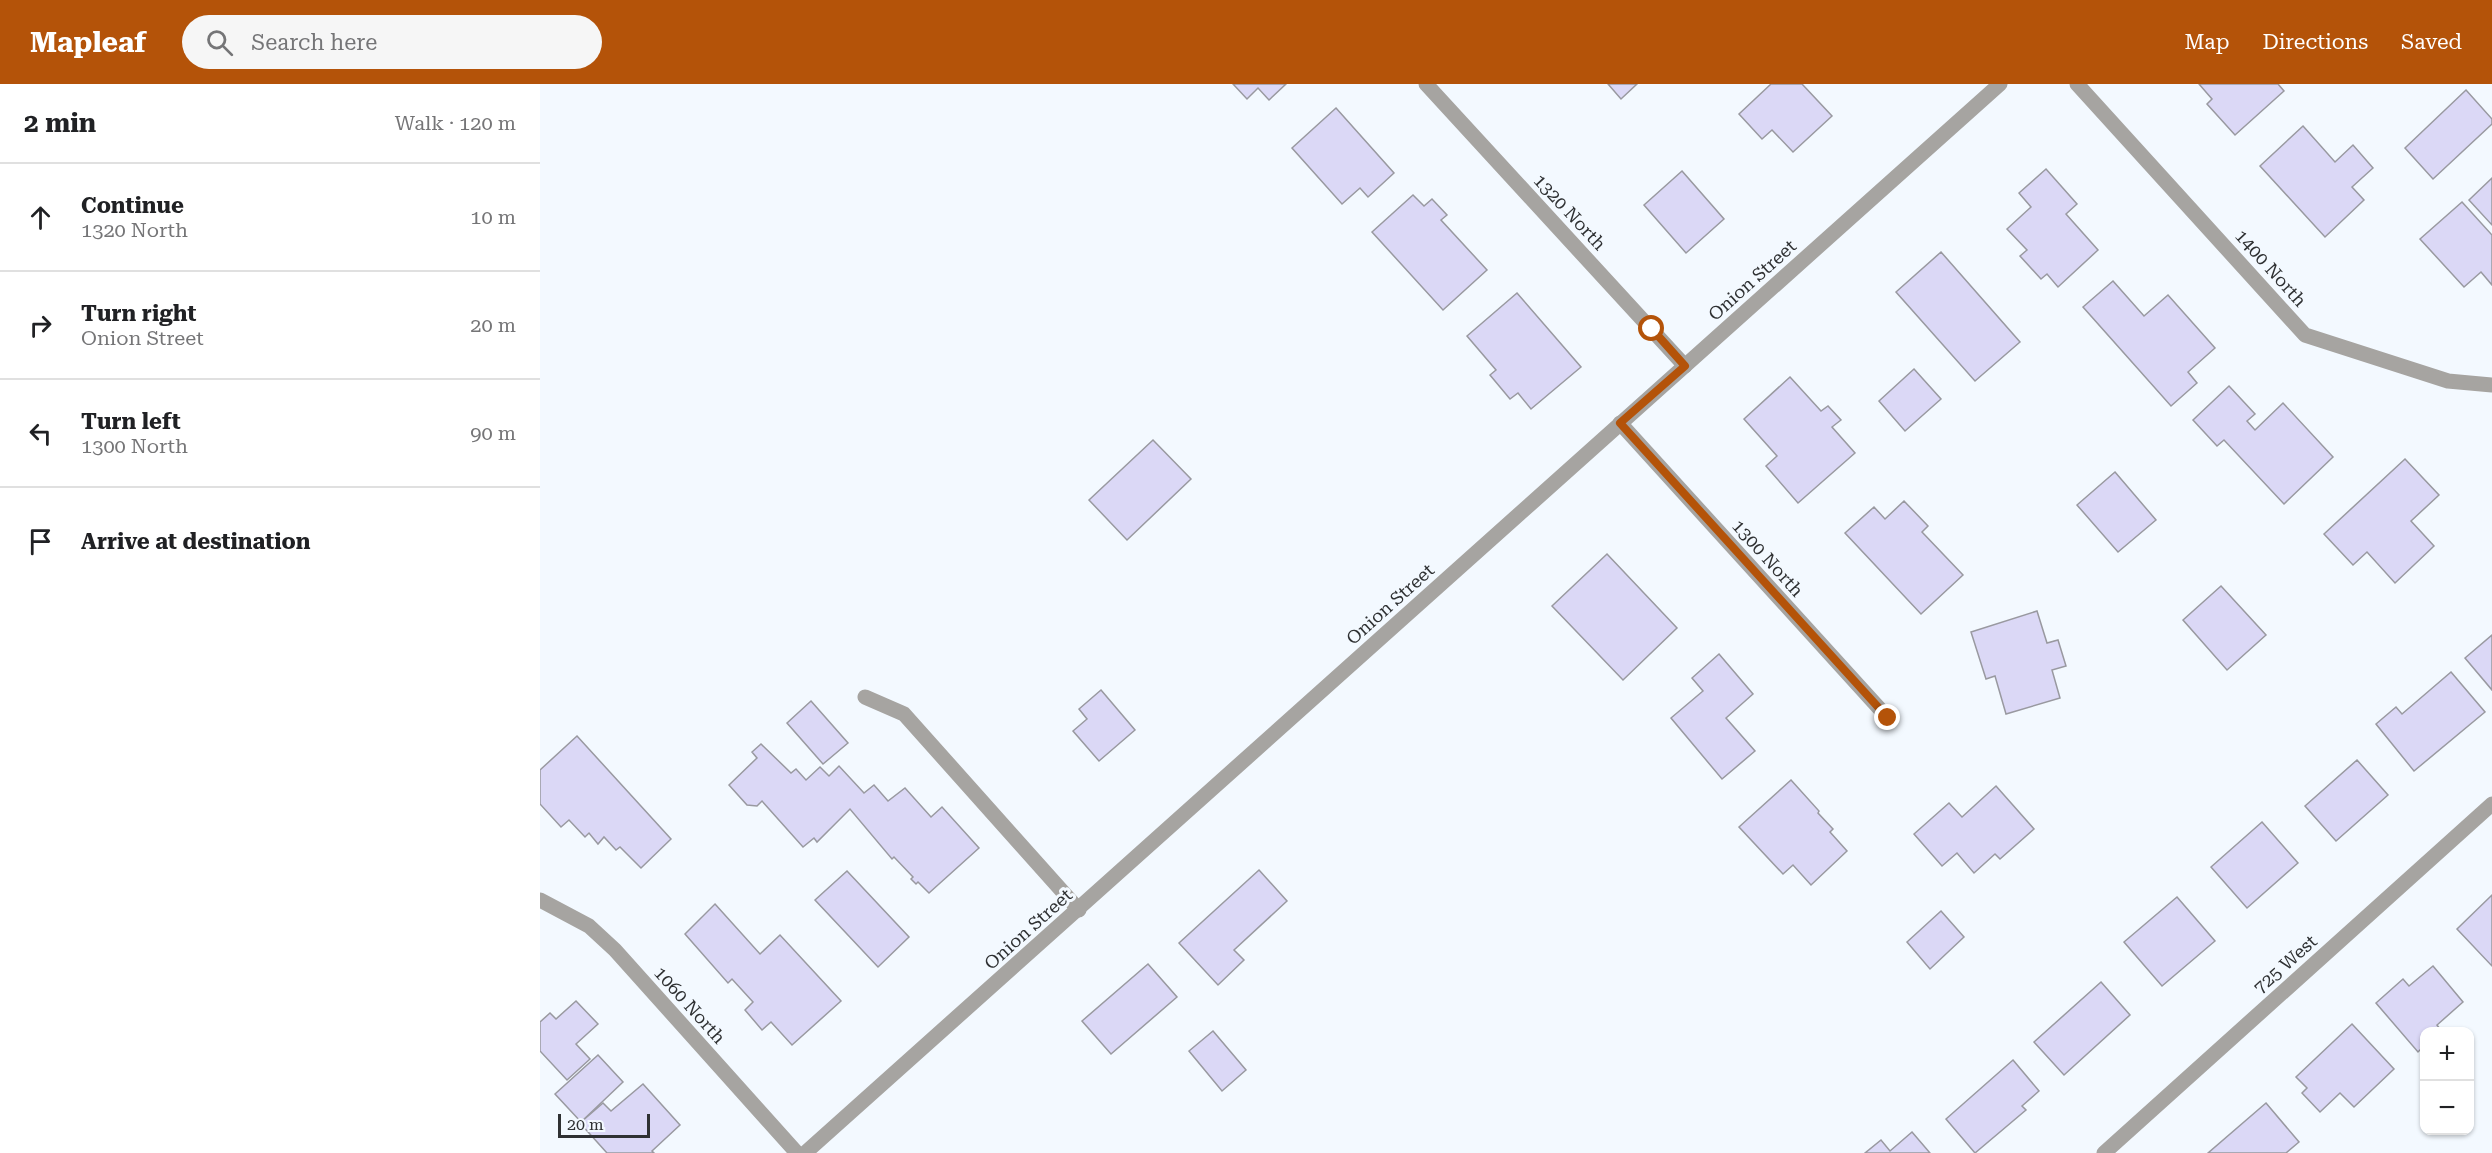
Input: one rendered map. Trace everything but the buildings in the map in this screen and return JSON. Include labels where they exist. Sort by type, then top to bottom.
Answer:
[{"type":"street","name":"1320 North","points":[[1426,84],[1685,366]]},
{"type":"street","name":"Onion Street","points":[[805,1153],[2000,84]]},
{"type":"street","name":"1400 North","points":[[2077,84],[2305,335],[2448,381],[2492,385]]},
{"type":"street","name":"1300 North","points":[[1620,423],[1888,718]]},
{"type":"street","points":[[865,697],[904,714],[1079,910]]},
{"type":"street","name":"725 West","points":[[2104,1153],[2492,804]]},
{"type":"street","name":"1060 North","points":[[540,900],[589,926],[615,950],[797,1153]]},
{"type":"route","points":[[1652,329],[1685,366],[1620,423],[1888,718]]}]
